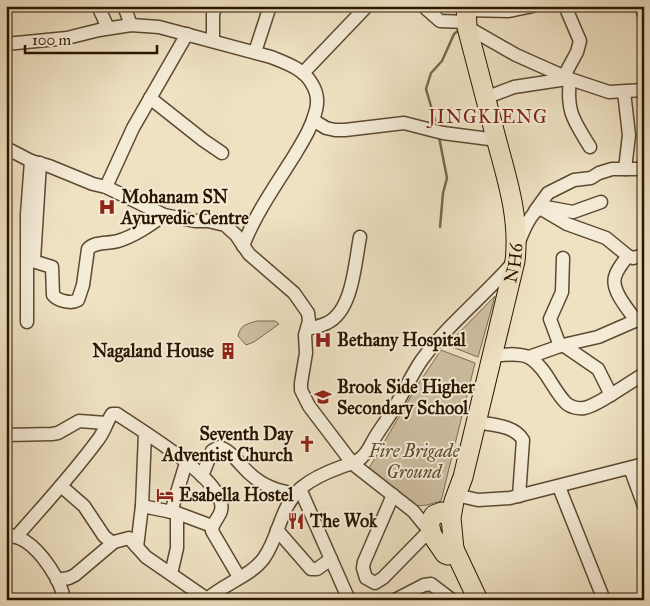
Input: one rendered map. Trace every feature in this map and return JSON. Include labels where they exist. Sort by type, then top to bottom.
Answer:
[{"type":"highway","name":"NH6","points":[[450,552],[443,515],[463,477],[516,253],[514,212],[466,16]]},
{"type":"highway","points":[[443,515],[450,552],[478,600]]},
{"type":"street","points":[[98,6],[108,28]]},
{"type":"street","points":[[124,6],[131,25]]},
{"type":"street","points":[[214,41],[212,13],[217,6]]},
{"type":"street","points":[[255,52],[270,6]]},
{"type":"street","points":[[423,6],[440,21],[533,6]]},
{"type":"street","points":[[565,6],[580,41],[567,78],[570,111],[590,147]]},
{"type":"street","points":[[641,6],[644,14]]},
{"type":"street","points":[[303,73],[365,7]]},
{"type":"street","points":[[466,16],[516,55],[567,78],[609,92],[644,90]]},
{"type":"street","points":[[6,44],[67,38],[108,28],[131,25],[159,27],[255,52],[289,64],[303,73],[313,85],[316,93],[316,110],[313,120],[306,136],[267,200],[243,246]]},
{"type":"street","points":[[106,187],[133,128],[187,34]]},
{"type":"street","points":[[485,98],[514,87],[567,78]]},
{"type":"street","points":[[624,92],[629,135],[625,169]]},
{"type":"street","points":[[150,98],[203,140],[222,152]]},
{"type":"street","points":[[313,120],[326,128],[335,130],[404,122],[437,132],[497,140]]},
{"type":"street","points":[[6,148],[36,162],[93,184],[106,187],[164,215],[225,225],[236,235],[249,254],[278,278],[303,304],[308,313],[309,321],[305,335],[306,353],[302,371],[301,390],[316,415],[353,464],[413,511],[443,515],[489,501],[558,487],[644,464]]},
{"type":"street","points":[[36,162],[34,260],[52,268],[53,295],[57,299],[72,302],[78,300],[83,285],[88,249],[91,246],[126,239],[164,215]]},
{"type":"street","points":[[26,322],[27,214],[36,162]]},
{"type":"street","points":[[61,590],[69,578],[114,542],[129,538],[146,557],[206,599],[214,592],[249,571],[264,559],[271,547],[287,505],[298,492],[312,480],[353,464],[366,453],[420,362],[442,335],[494,285],[516,253],[537,208],[548,193],[574,180],[591,178],[605,171],[644,169]]},
{"type":"street","points":[[537,208],[573,212],[602,202]]},
{"type":"street","points":[[537,208],[545,210],[567,224],[606,238],[628,256],[633,258],[644,256]]},
{"type":"street","points":[[308,329],[327,324],[334,319],[347,300],[360,237]]},
{"type":"street","points":[[492,356],[529,357],[561,346],[598,337],[640,319],[616,290],[614,283],[618,270],[628,256]]},
{"type":"street","points":[[563,258],[562,292],[550,319],[561,346],[598,369],[611,395]]},
{"type":"street","points":[[529,357],[547,374],[566,403],[570,406],[583,408],[611,395],[644,374]]},
{"type":"street","points":[[70,600],[61,590],[35,549],[23,539],[11,535],[62,486],[101,436],[112,414],[117,414],[186,462],[216,492],[221,502],[222,511],[212,526],[212,531],[239,577]]},
{"type":"street","points":[[6,435],[58,433],[79,421],[106,423]]},
{"type":"street","points":[[476,422],[513,430],[523,440],[519,496]]},
{"type":"street","points":[[138,547],[145,433]]},
{"type":"street","points":[[202,476],[212,451],[219,447],[226,449],[260,482],[273,489],[298,492]]},
{"type":"street","points":[[171,574],[177,548],[174,512],[186,462]]},
{"type":"street","points":[[630,468],[644,506]]},
{"type":"street","points":[[62,486],[84,506],[104,536],[114,542]]},
{"type":"street","points":[[558,487],[604,600]]},
{"type":"street","points":[[298,492],[349,600]]},
{"type":"street","points":[[393,495],[364,562],[363,568],[366,578],[375,583],[383,578],[443,515]]},
{"type":"street","points":[[142,506],[174,512],[212,526]]},
{"type":"street","points":[[277,530],[311,569],[317,569],[331,559]]},
{"type":"street","points":[[395,600],[424,584],[431,584],[452,600]]},
{"type":"green space","points":[[495,296],[478,357],[447,345]]},
{"type":"green space","points":[[257,321],[275,321],[279,324],[254,342],[246,345],[238,336],[240,329]]},
{"type":"green space","name":"Fire Brigade Ground","points":[[441,350],[475,363],[441,501],[416,506],[368,470],[415,389]]},
{"type":"waterway","points":[[437,127],[426,89],[431,73],[442,61],[454,34],[459,30]]},
{"type":"waterway","points":[[439,137],[447,178],[443,193],[440,227]]},
{"type":"place","name":"Mohanam SN Ayurvedic Centre","points":[[107,207]]},
{"type":"place","name":"Bethany Hospital","points":[[323,340]]},
{"type":"place","name":"Nagaland House","points":[[228,351]]},
{"type":"place","name":"Brook Side Higher Secondary School","points":[[323,397]]},
{"type":"place","name":"Seventh Day Adventist Church","points":[[307,444]]},
{"type":"place","name":"Esabella Hostel","points":[[165,495]]},
{"type":"place","name":"The Wok","points":[[296,521]]},
{"type":"district","name":"JINGKIENG","points":[[488,116]]}]
